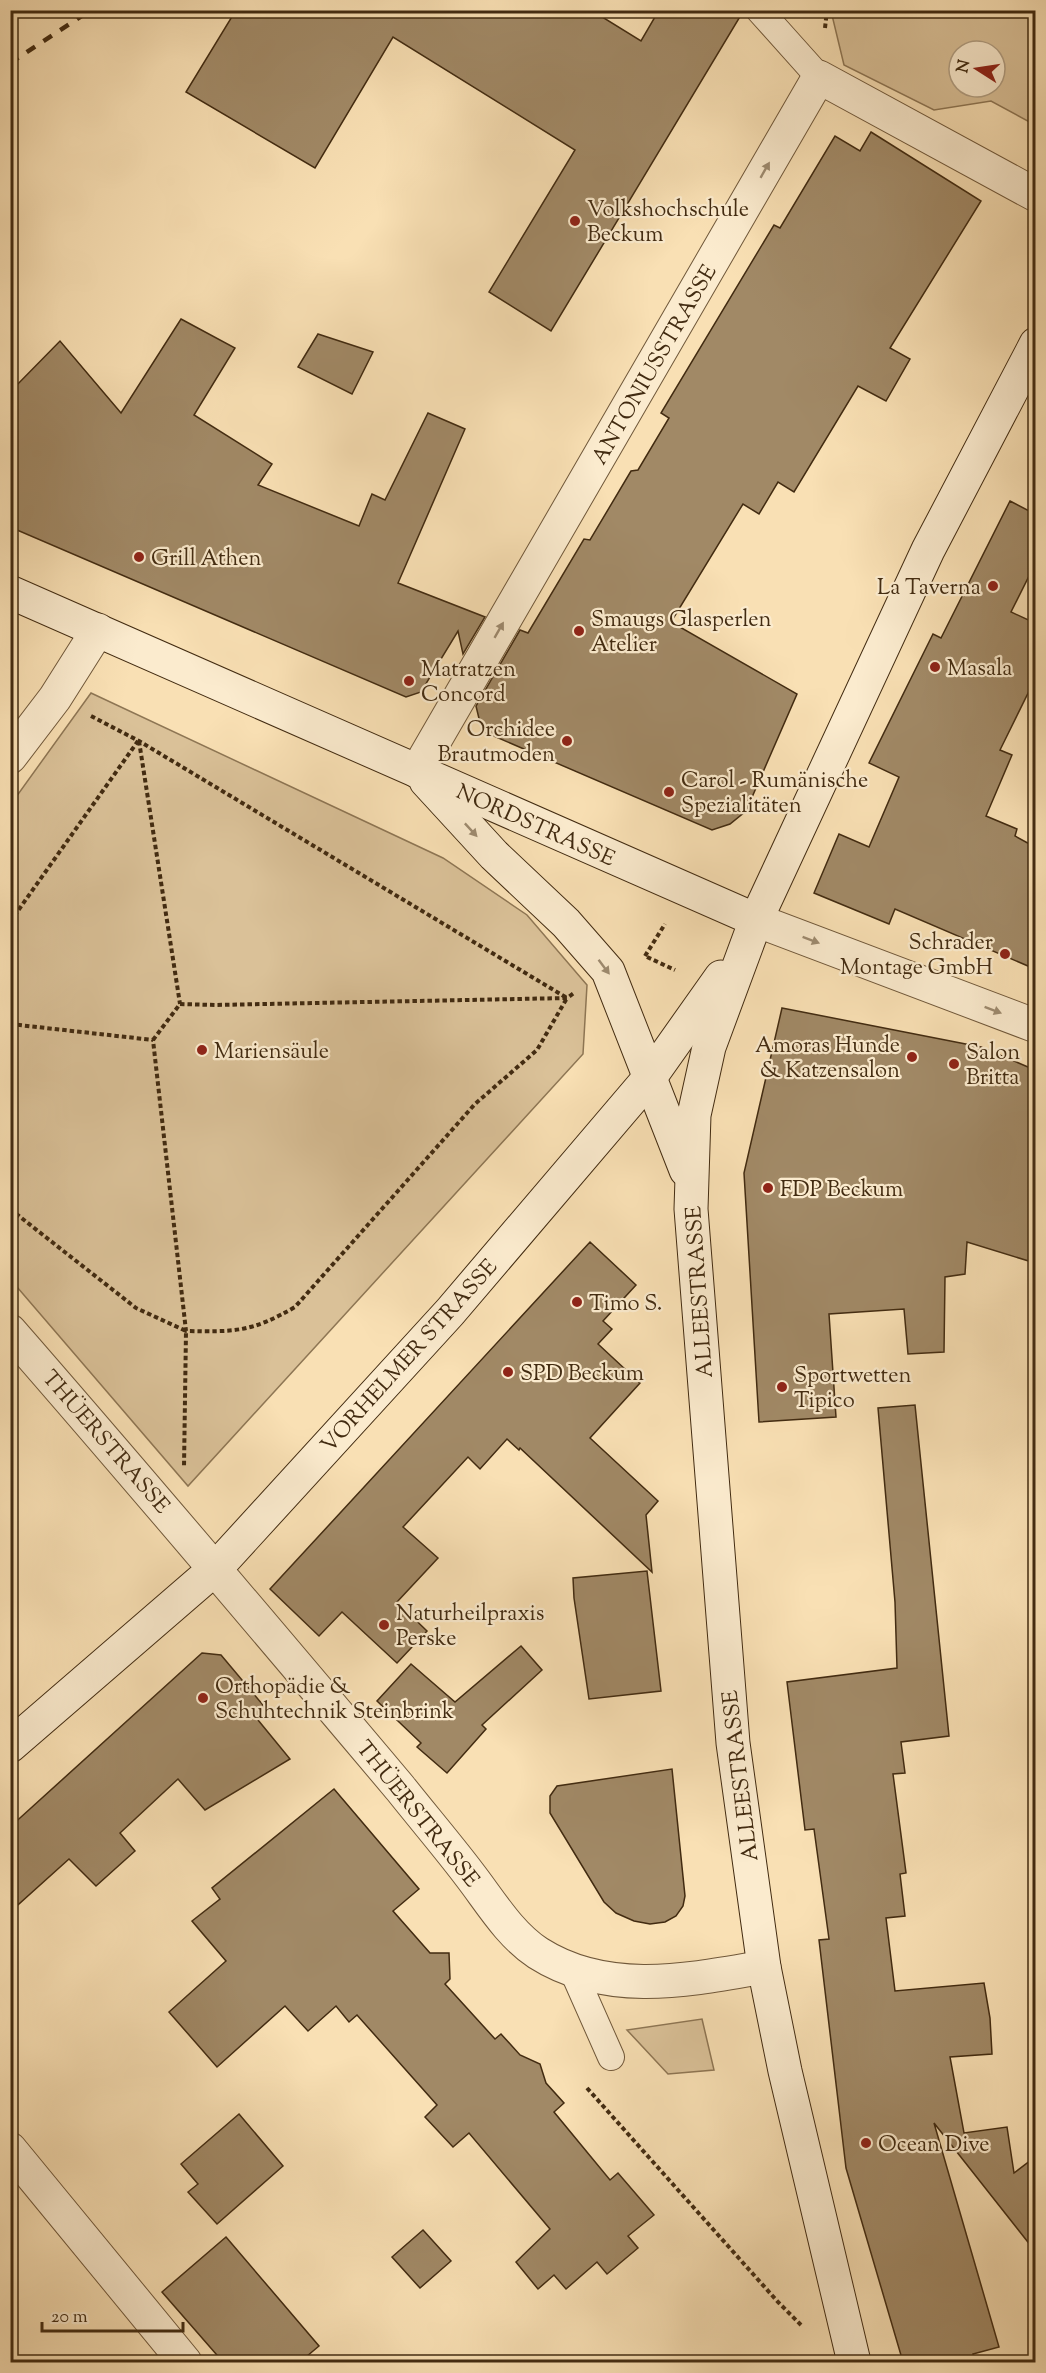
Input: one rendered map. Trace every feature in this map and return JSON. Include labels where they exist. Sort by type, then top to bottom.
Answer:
[{"type":"street","points":[[819,76],[1035,195]]},
{"type":"street","name":"ANTONIUSSTRASSE","points":[[417,771],[819,76]]},
{"type":"street","points":[[756,920],[927,550],[1035,344]]},
{"type":"street","name":"NORDSTRASSE","points":[[10,592],[756,920],[1035,1026]]},
{"type":"street","points":[[10,757],[55,698],[98,630]]},
{"type":"street","name":"ALLEESTRASSE","points":[[417,771],[494,855],[566,923],[608,971],[690,1180]]},
{"type":"street","name":"ALLEESTRASSE","points":[[756,920],[709,1047],[694,1115],[690,1180],[733,1743],[764,1967],[785,2071],[854,2362]]},
{"type":"street","name":"VORHELMER STRASSE","points":[[10,1746],[216,1568],[450,1312],[651,1076],[714,987],[756,920]]},
{"type":"street","name":"THÜERSTRASSE","points":[[10,1331],[216,1568],[441,1838],[511,1929],[538,1953],[572,1969],[634,1981],[680,1982],[764,1967]]},
{"type":"street","points":[[10,2150],[185,2362]]},
{"type":"lane","points":[[759,10],[819,76]]},
{"type":"lane","points":[[572,1969],[611,2056]]},
{"type":"path","points":[[99,720],[139,741],[567,998]]},
{"type":"path","points":[[10,922],[139,741]]},
{"type":"path","points":[[139,741],[180,1004],[153,1040],[186,1331],[183,1529]]},
{"type":"path","points":[[10,1209],[136,1308],[186,1331],[230,1332],[264,1325],[295,1307],[476,1104],[537,1050],[567,998],[608,971],[645,956],[714,987]]},
{"type":"path","points":[[180,1004],[567,998]]},
{"type":"path","points":[[10,1024],[153,1040]]},
{"type":"path","points":[[581,2080],[778,2302],[809,2332]]},
{"type":"shaded area","points":[[831,11],[1035,11],[1035,125],[991,101],[934,110],[844,65]]},
{"type":"shaded area","points":[[91,693],[443,858],[527,915],[587,985],[583,1054],[188,1486],[11,1280],[11,804]]},
{"type":"shaded area","points":[[702,2019],[714,2070],[668,2074],[627,2030]]},
{"type":"building","name":"Volkshochschule Beckum","points":[[236,10],[591,10],[641,41],[659,10],[744,10],[551,331],[489,292],[575,150],[393,37],[315,168],[186,92]]},
{"type":"building","points":[[871,132],[981,201],[890,348],[910,359],[886,401],[858,386],[794,492],[778,482],[759,514],[743,504],[671,622],[797,694],[746,811],[730,824],[712,830],[482,731],[476,706],[520,630],[528,633],[584,539],[590,540],[631,471],[638,470],[669,418],[661,413],[774,225],[780,228],[835,136],[860,151]]},
{"type":"building","points":[[181,319],[235,348],[194,415],[272,464],[258,485],[359,526],[372,494],[385,500],[428,413],[465,429],[398,583],[485,617],[463,654],[458,631],[421,692],[406,697],[10,527],[10,392],[60,341],[121,413]]},
{"type":"building","points":[[318,334],[373,352],[352,394],[298,367]]},
{"type":"building","points":[[1010,501],[1035,514],[1035,564],[1011,612],[1035,623],[1035,679],[1000,750],[1012,755],[986,816],[1017,829],[1015,836],[1035,847],[1035,969],[895,909],[889,924],[814,893],[839,834],[869,847],[899,777],[869,763],[933,634],[941,638]]},
{"type":"building","points":[[782,1008],[981,1047],[1035,1070],[1035,1263],[967,1242],[965,1274],[945,1277],[944,1352],[908,1354],[904,1309],[829,1314],[836,1417],[759,1422],[744,1173]]},
{"type":"building","points":[[590,1242],[636,1285],[603,1321],[612,1329],[598,1344],[640,1383],[590,1438],[658,1501],[646,1515],[652,1572],[520,1448],[519,1450],[507,1439],[480,1469],[468,1457],[403,1527],[438,1558],[397,1602],[427,1631],[397,1663],[342,1612],[319,1636],[270,1589]]},
{"type":"building","points":[[915,1405],[949,1736],[901,1742],[905,1773],[893,1774],[906,1873],[900,1874],[905,1916],[886,1918],[895,1991],[984,1983],[990,2018],[992,2054],[950,2057],[964,2133],[1007,2127],[1014,2173],[1035,2157],[1035,2251],[934,2123],[999,2347],[973,2354],[976,2362],[903,2362],[846,2168],[819,1940],[829,1939],[814,1829],[805,1830],[787,1682],[897,1668],[895,1602],[878,1408]]},
{"type":"building","points":[[647,1571],[661,1691],[589,1699],[573,1578]]},
{"type":"building","points":[[521,1646],[542,1670],[482,1725],[486,1729],[447,1773],[417,1747],[421,1743],[377,1701],[411,1664],[455,1702]]},
{"type":"building","points":[[202,1653],[221,1655],[268,1711],[258,1720],[290,1759],[205,1810],[178,1779],[120,1833],[135,1851],[96,1886],[69,1859],[10,1912],[10,1827]]},
{"type":"building","points":[[672,1769],[685,1896],[683,1906],[676,1916],[665,1922],[650,1924],[634,1921],[616,1913],[604,1902],[550,1813],[550,1796],[557,1786]]},
{"type":"building","points":[[334,1789],[419,1889],[393,1911],[430,1953],[449,1953],[450,1979],[445,1984],[495,2039],[501,2034],[520,2055],[540,2064],[546,2083],[564,2103],[554,2112],[610,2180],[618,2173],[654,2215],[628,2236],[638,2248],[607,2274],[597,2262],[566,2289],[554,2275],[538,2289],[516,2262],[550,2229],[469,2133],[453,2147],[425,2117],[437,2105],[357,2015],[349,2022],[336,2006],[308,2031],[285,2006],[217,2067],[169,2012],[226,1961],[192,1921],[220,1899],[212,1888]]},
{"type":"building","points":[[239,2114],[283,2166],[217,2224],[188,2192],[198,2184],[181,2164]]},
{"type":"building","points":[[423,2230],[451,2261],[420,2288],[392,2257]]},
{"type":"building","points":[[226,2237],[319,2346],[300,2362],[223,2362],[162,2292]]},
{"type":"railway","points":[[10,63],[91,10]]},
{"type":"place","name":"Volkshochschule Beckum","points":[[575,221]]},
{"type":"place","name":"Grill Athen","points":[[139,557]]},
{"type":"place","name":"La Taverna","points":[[993,586]]},
{"type":"place","name":"Smaugs Glasperlen Atelier","points":[[579,631]]},
{"type":"place","name":"Masala","points":[[935,667]]},
{"type":"place","name":"Matratzen Concord","points":[[409,681]]},
{"type":"place","name":"Orchidee Brautmoden","points":[[567,741]]},
{"type":"place","name":"Carol - Rumänische Spezialitäten","points":[[669,792]]},
{"type":"place","name":"Schrader Montage GmbH","points":[[1005,954]]},
{"type":"place","name":"Mariensäule","points":[[202,1050]]},
{"type":"place","name":"Amoras Hunde & Katzensalon","points":[[912,1057]]},
{"type":"place","name":"Salon Britta","points":[[954,1064]]},
{"type":"place","name":"FDP Beckum","points":[[768,1188]]},
{"type":"place","name":"Timo S.","points":[[577,1302]]},
{"type":"place","name":"SPD Beckum","points":[[508,1372]]},
{"type":"place","name":"Sportwetten Tipico","points":[[782,1387]]},
{"type":"place","name":"Naturheilpraxis Perske","points":[[384,1625]]},
{"type":"place","name":"Orthopädie & Schuhtechnik Steinbrink","points":[[203,1698]]},
{"type":"place","name":"Ocean Dive","points":[[866,2143]]}]
